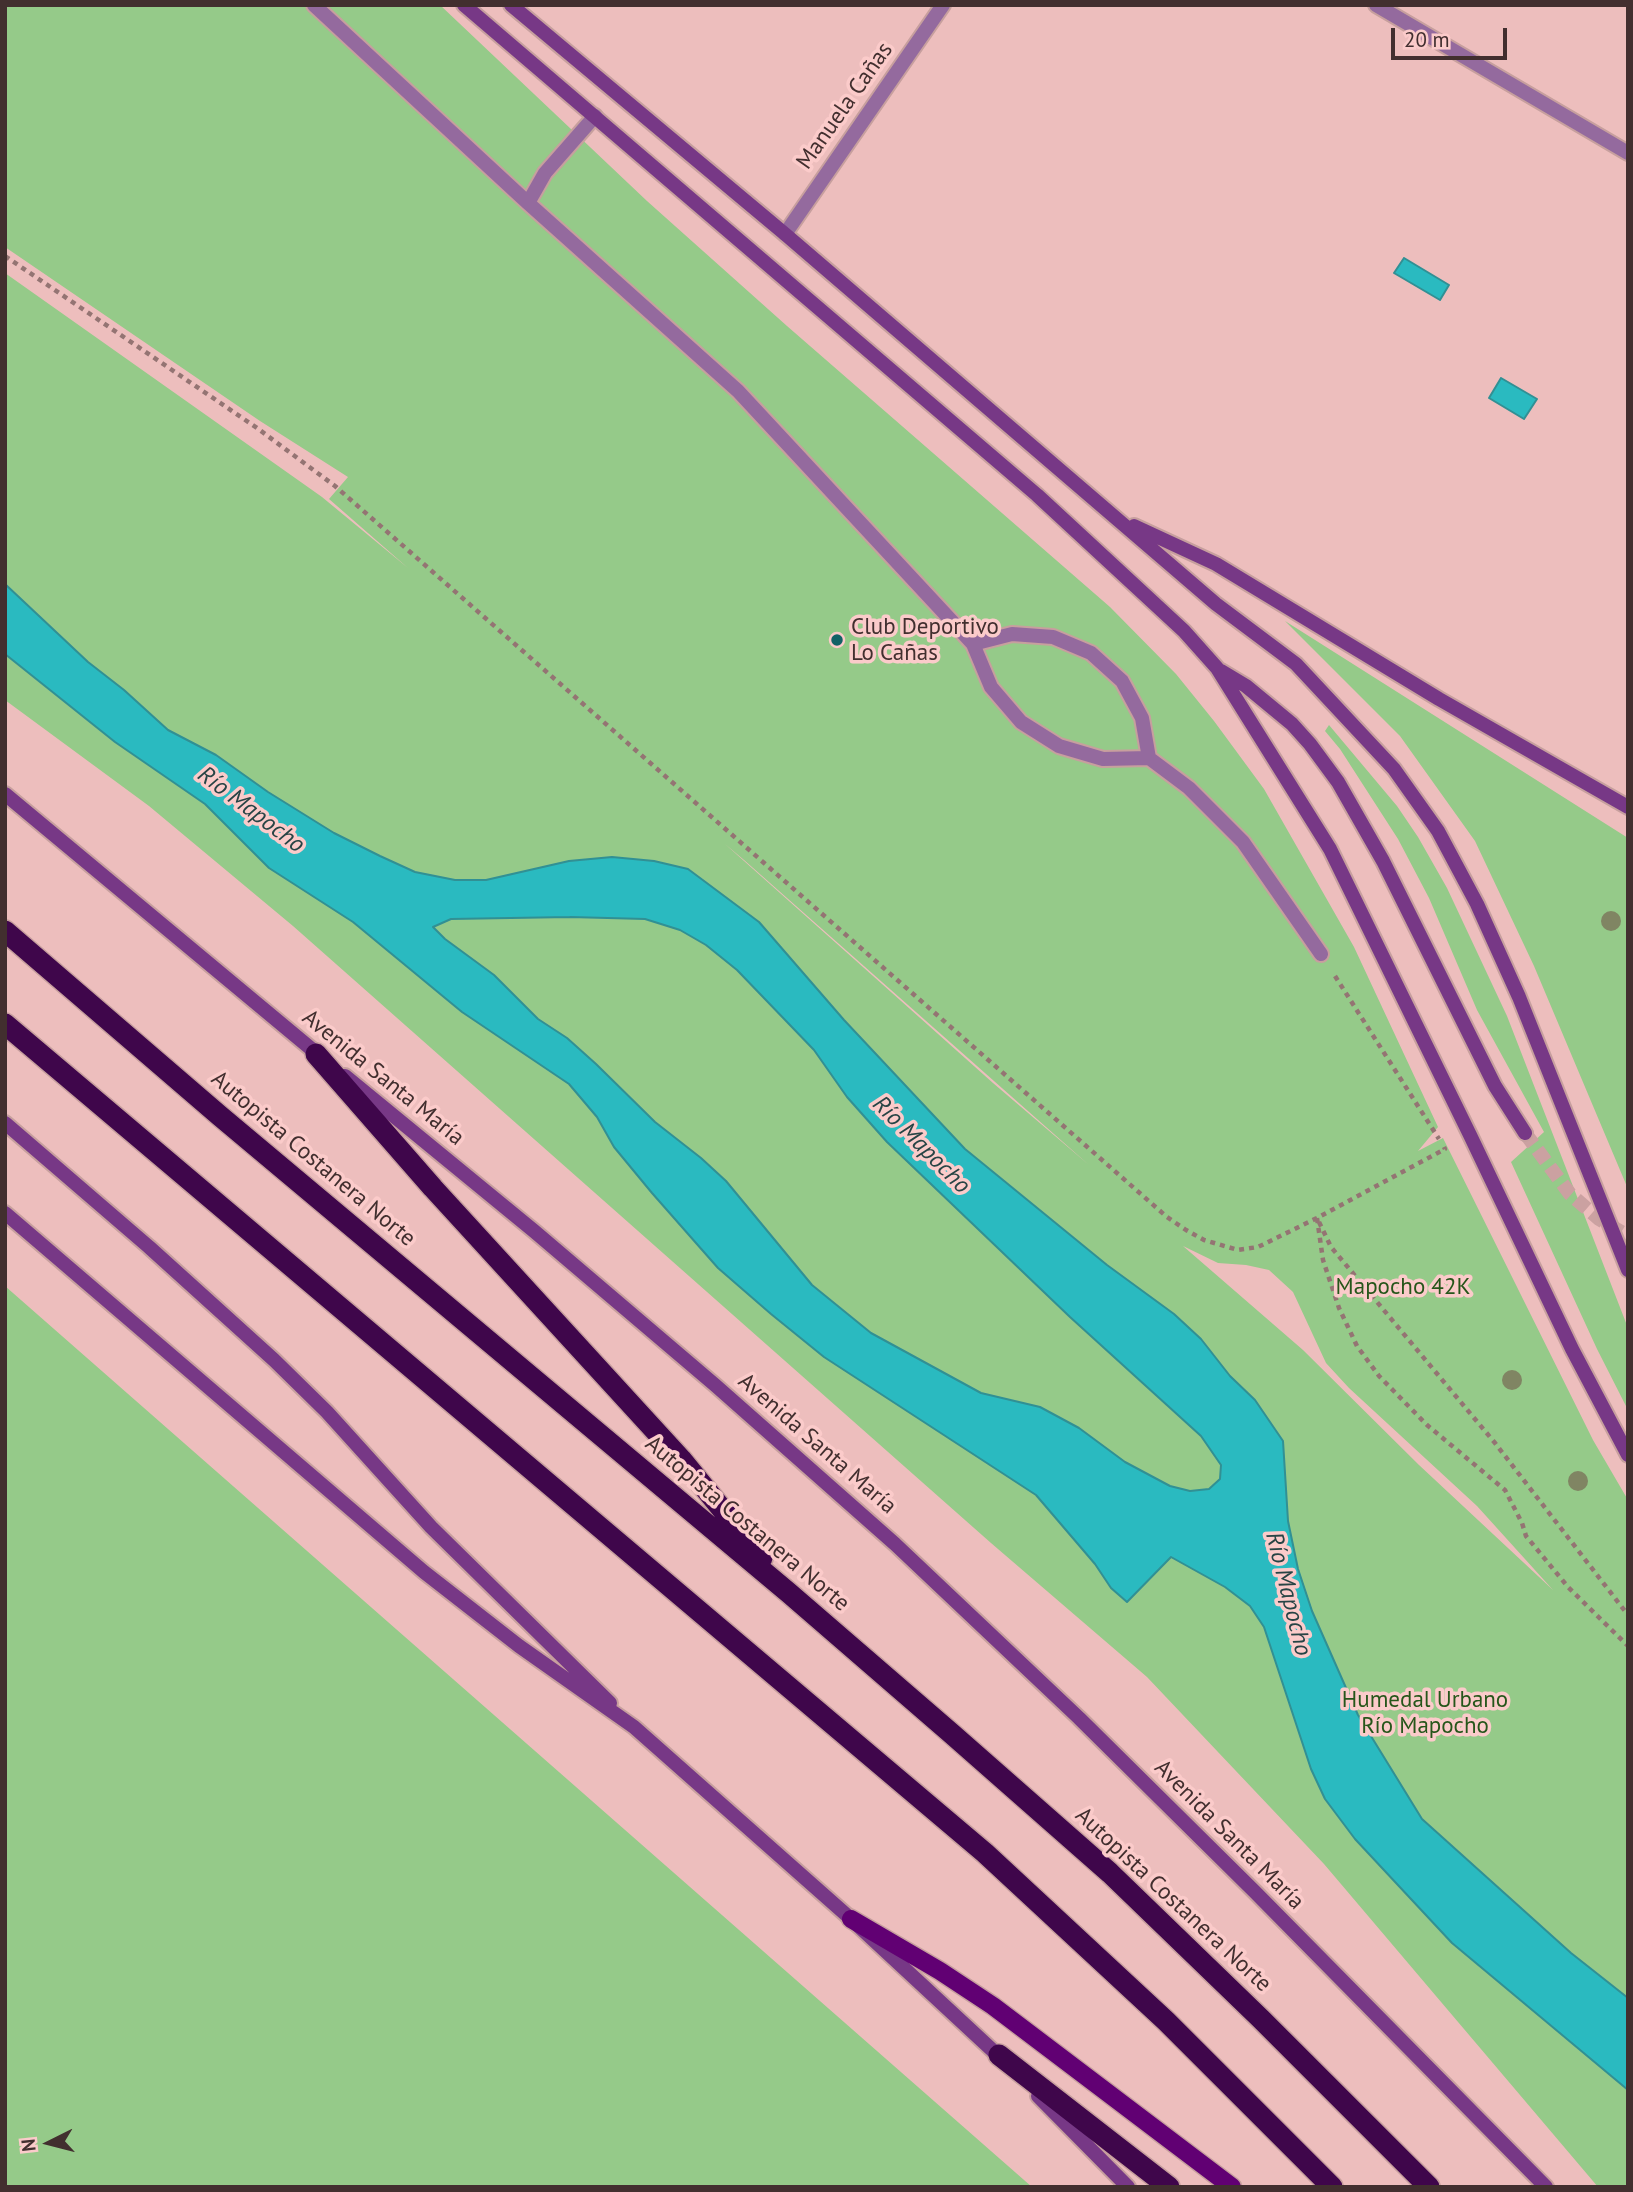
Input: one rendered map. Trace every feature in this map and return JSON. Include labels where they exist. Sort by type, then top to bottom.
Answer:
[{"type":"highway","name":"Autopista Costanera Norte","points":[[5,931],[231,1125],[789,1593],[1110,1873],[1429,2187]]},
{"type":"highway","points":[[5,1024],[985,1853],[1166,2021],[1332,2187]]},
{"type":"highway","points":[[317,1054],[433,1188],[681,1459],[716,1499],[789,1593]]},
{"type":"highway","points":[[999,2055],[1169,2187]]},
{"type":"main road","points":[[464,5],[1037,495],[1184,631],[1217,668],[1330,849],[1572,1349],[1628,1455]]},
{"type":"main road","points":[[511,5],[785,234],[1216,604],[1296,664],[1394,769],[1438,831],[1477,904],[1519,998],[1628,1270]]},
{"type":"main road","points":[[1120,520],[1216,564],[1439,699],[1628,807]]},
{"type":"main road","points":[[1217,668],[1246,686],[1292,724],[1338,782],[1383,862],[1489,1076],[1525,1133]]},
{"type":"main road","name":"Avenida Santa María","points":[[5,794],[534,1231],[715,1385],[895,1544],[1088,1727],[1546,2187]]},
{"type":"main road","points":[[5,808],[43,826]]},
{"type":"main road","points":[[5,1123],[149,1247],[274,1360],[327,1412],[431,1527],[634,1727],[999,2055],[1128,2187]]},
{"type":"main road","points":[[5,1213],[424,1572],[519,1646],[634,1727]]},
{"type":"main road","points":[[850,1919],[940,1971],[993,2006],[1232,2187]]},
{"type":"street","points":[[314,5],[737,391],[973,644],[991,687],[1021,722],[1059,746],[1103,759],[1149,758],[1189,788],[1243,842],[1321,954]]},
{"type":"street","name":"Manuela Cañas","points":[[785,234],[943,5]]},
{"type":"street","points":[[1376,5],[1628,153]]},
{"type":"street","points":[[528,203],[545,173],[595,116]]},
{"type":"street","points":[[973,644],[1012,634],[1053,637],[1091,653],[1122,681],[1142,718],[1149,758]]},
{"type":"path","points":[[5,256],[257,428],[335,486],[1167,1217],[1204,1240],[1238,1250],[1258,1247],[1445,1149],[1321,954]]},
{"type":"path","points":[[1317,1218],[1331,1247],[1495,1443],[1628,1615]]},
{"type":"path","points":[[1317,1218],[1323,1261],[1339,1308],[1357,1346],[1379,1376],[1427,1425],[1505,1490],[1522,1522],[1526,1536],[1568,1587],[1628,1646]]},
{"type":"green space","points":[[5,5],[440,5],[647,201],[1110,607],[1176,674],[1264,789],[1354,947],[1438,1127],[1418,1151],[1443,1138],[1593,1440],[1628,1500],[1628,2187],[1598,2187],[1324,1864],[1147,1677],[991,1543],[293,926],[149,806],[5,700],[5,273],[322,497],[408,568],[329,499],[348,477],[260,421],[5,247]],"holes":[[[725,844],[744,860],[1089,1165],[993,1083]],[[1183,1246],[1218,1263],[1269,1270],[1293,1292],[1326,1363],[1349,1388],[1477,1506],[1553,1590],[1419,1465],[1303,1350]]]},
{"type":"green space","points":[[1285,621],[1628,838],[1628,1189],[1534,966],[1475,841],[1400,736]]},
{"type":"green space","points":[[1329,725],[1397,806],[1418,837],[1447,888],[1507,1016],[1628,1328],[1628,1410],[1511,1162],[1544,1132],[1477,1010],[1429,898],[1398,839],[1340,749],[1325,731]]},
{"type":"green space","points":[[5,1286],[1032,2187],[5,2187]]},
{"type":"water","points":[[1404,258],[1449,285],[1440,300],[1394,273]]},
{"type":"water","points":[[1501,378],[1537,399],[1524,419],[1489,398]]},
{"type":"water","name":"Río Mapocho","points":[[5,584],[88,662],[168,730],[216,755],[268,792],[334,833],[415,872],[455,880],[486,880],[569,861],[612,857],[654,861],[688,869],[759,922],[844,1020],[965,1149],[1107,1265],[1174,1314],[1201,1339],[1230,1376],[1255,1400],[1283,1441],[1288,1521],[1298,1569],[1312,1611],[1358,1715],[1422,1819],[1571,1953],[1628,1998],[1628,2090],[1452,1943],[1355,1839],[1325,1799],[1311,1769],[1264,1627],[1250,1606],[1225,1587],[1171,1557],[1127,1602],[1111,1588],[1095,1564],[1036,1495],[824,1357],[718,1268],[614,1147],[597,1117],[569,1084],[462,1012],[353,922],[269,868],[205,804],[115,742],[5,654]],"holes":[[[451,919],[645,919],[680,930],[706,945],[737,970],[814,1050],[847,1097],[887,1142],[1070,1317],[1201,1436],[1221,1465],[1220,1479],[1209,1489],[1190,1491],[1170,1486],[1125,1462],[1079,1428],[1040,1407],[981,1393],[871,1333],[812,1285],[726,1181],[655,1122],[567,1038],[538,1019],[494,975],[433,927]]]},
{"type":"tunnel","points":[[1525,1133],[1570,1194],[1599,1219],[1628,1236]]},
{"type":"place","name":"Club Deportivo Lo Cañas","points":[[837,640]]},
{"type":"park label","name":"Mapocho 42K","points":[[1403,1287]]},
{"type":"park label","name":"Humedal Urbano Río Mapocho","points":[[1425,1713]]}]
